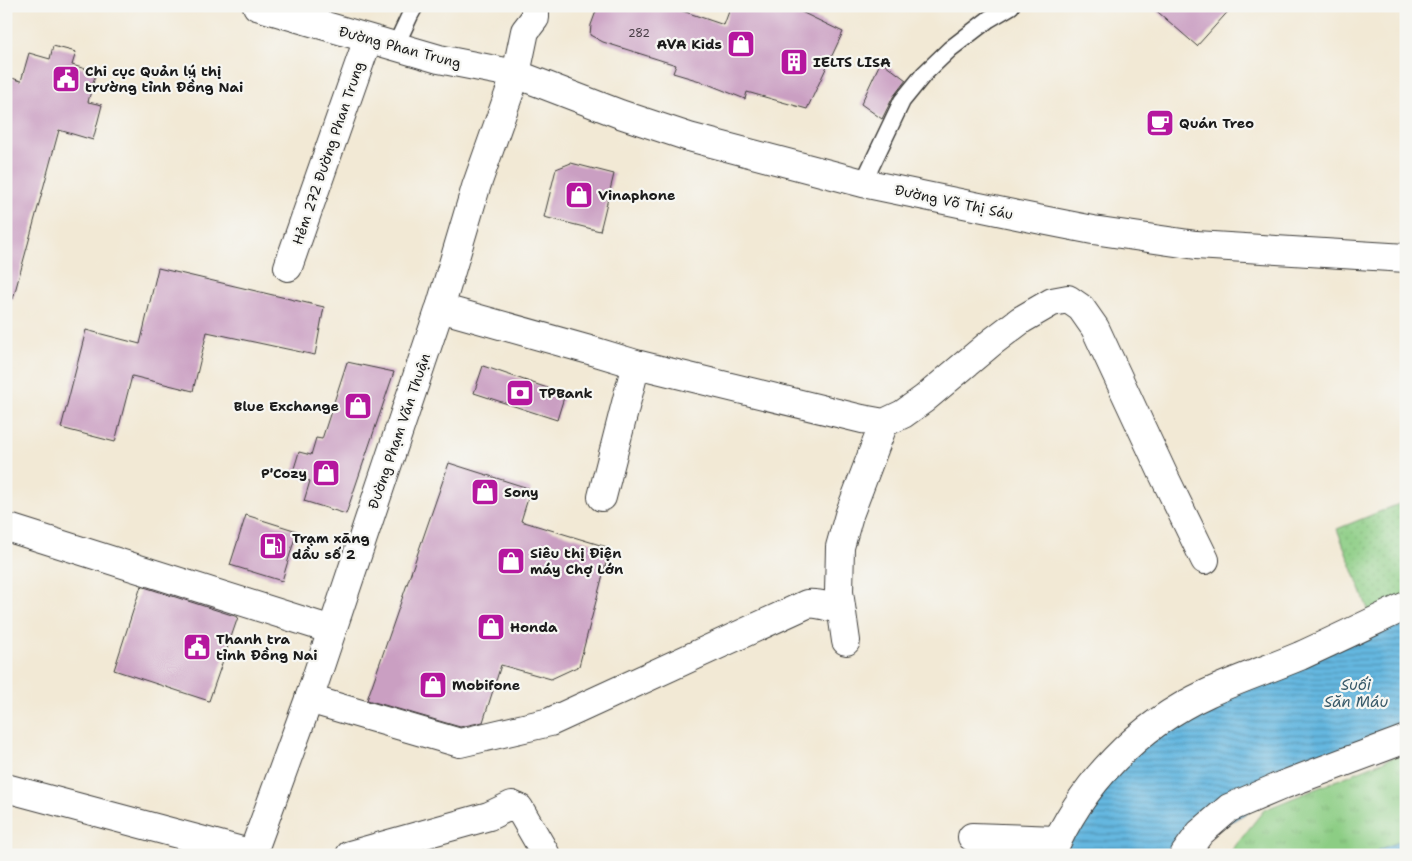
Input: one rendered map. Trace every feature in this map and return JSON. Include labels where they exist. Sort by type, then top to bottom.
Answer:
[{"type":"street","name":"Đường Phan Trung","points":[[257,6],[439,59],[516,74]]},
{"type":"street","name":"Đường Phạm Văn Thuận","points":[[253,854],[309,700],[440,308],[476,187],[516,74],[525,31],[534,18],[535,6]]},
{"type":"street","name":"Hẻm 272 Đường Phan Trung","points":[[288,267],[368,39]]},
{"type":"street","name":"Đường Võ Thị Sáu","points":[[516,74],[620,114],[689,137],[863,183],[1022,216],[1084,228],[1196,245],[1406,258]]},
{"type":"street","points":[[846,641],[839,592],[840,547],[848,515],[884,424],[924,399],[1021,320],[1052,302],[1068,299],[1081,308],[1094,328],[1205,560]]},
{"type":"street","points":[[440,308],[636,364],[884,424]]},
{"type":"street","points":[[602,497],[636,364]]},
{"type":"street","points":[[6,527],[332,630]]},
{"type":"street","points":[[309,700],[460,743],[550,722],[808,604],[841,609]]},
{"type":"street","points":[[972,837],[1054,848],[1076,807],[1101,774],[1129,744],[1166,716],[1207,693],[1300,656],[1406,606]]},
{"type":"street","points":[[1184,855],[1200,833],[1230,808],[1283,785],[1406,739]]},
{"type":"street","points":[[6,788],[253,854]]},
{"type":"street","points":[[350,855],[489,816],[512,805],[519,808],[545,853]]},
{"type":"lane","points":[[395,46],[415,6]]},
{"type":"lane","points":[[863,183],[902,101],[924,74],[958,43],[989,19],[1011,6]]},
{"type":"green space","points":[[1406,501],[1406,595],[1369,612],[1337,529]]},
{"type":"green space","points":[[1406,752],[1406,855],[1228,855],[1264,810]]},
{"type":"water","name":"Suối Săn Máu","points":[[1406,617],[1406,729],[1374,740],[1173,855],[1061,855],[1109,779],[1170,724]]},
{"type":"water","points":[[1406,839],[1406,855],[1371,855],[1378,850]]},
{"type":"building","points":[[598,6],[668,6],[724,25],[731,6],[789,6],[843,32],[807,109],[747,92],[745,99],[700,81],[673,73],[676,65],[603,42],[590,35],[591,25]]},
{"type":"building","points":[[1151,6],[1233,6],[1197,46]]},
{"type":"building","points":[[53,46],[76,52],[72,65],[96,72],[88,102],[102,105],[93,140],[59,130],[13,299],[6,298],[6,76],[21,81],[29,53],[50,59]]},
{"type":"building","points":[[881,61],[906,80],[893,97],[882,119],[861,104]]},
{"type":"building","name":"Vinaphone","points":[[571,163],[614,174],[600,231],[544,217],[556,169]]},
{"type":"building","points":[[158,268],[324,307],[315,355],[207,332],[193,391],[132,376],[115,442],[61,428],[86,330],[140,344]]},
{"type":"building","points":[[347,362],[394,372],[346,514],[304,501],[310,481],[292,475],[299,452],[311,455],[316,438],[322,439]]},
{"type":"building","name":"TPBank","points":[[483,366],[565,394],[557,420],[474,393]]},
{"type":"building","points":[[449,463],[531,489],[521,521],[610,548],[579,666],[551,679],[501,665],[483,722],[460,727],[367,700]]},
{"type":"building","points":[[246,515],[297,531],[282,581],[230,565]]},
{"type":"building","name":"Thanh tra tỉnh Đồng Nai","points":[[141,586],[238,617],[209,701],[114,670]]},
{"type":"place","name":"AVA Kids","points":[[741,44]]},
{"type":"place","name":"IELTS LISA","points":[[794,62]]},
{"type":"place","name":"Chi cục Quản lý thị trường tỉnh Đồng Nai","points":[[66,79]]},
{"type":"place","name":"Quán Treo","points":[[1160,123]]},
{"type":"place","name":"Vinaphone","points":[[579,195]]},
{"type":"place","name":"TPBank","points":[[520,393]]},
{"type":"place","name":"Blue Exchange","points":[[358,406]]},
{"type":"place","name":"P'Cozy","points":[[326,473]]},
{"type":"place","name":"Sony","points":[[485,492]]},
{"type":"place","name":"Trạm xăng dầu số 2","points":[[273,546]]},
{"type":"place","name":"Siêu thị Điện máy Chợ Lớn","points":[[511,561]]},
{"type":"place","name":"Honda","points":[[491,627]]},
{"type":"place","name":"Thanh tra tỉnh Đồng Nai","points":[[197,647]]},
{"type":"place","name":"Mobifone","points":[[433,685]]}]
